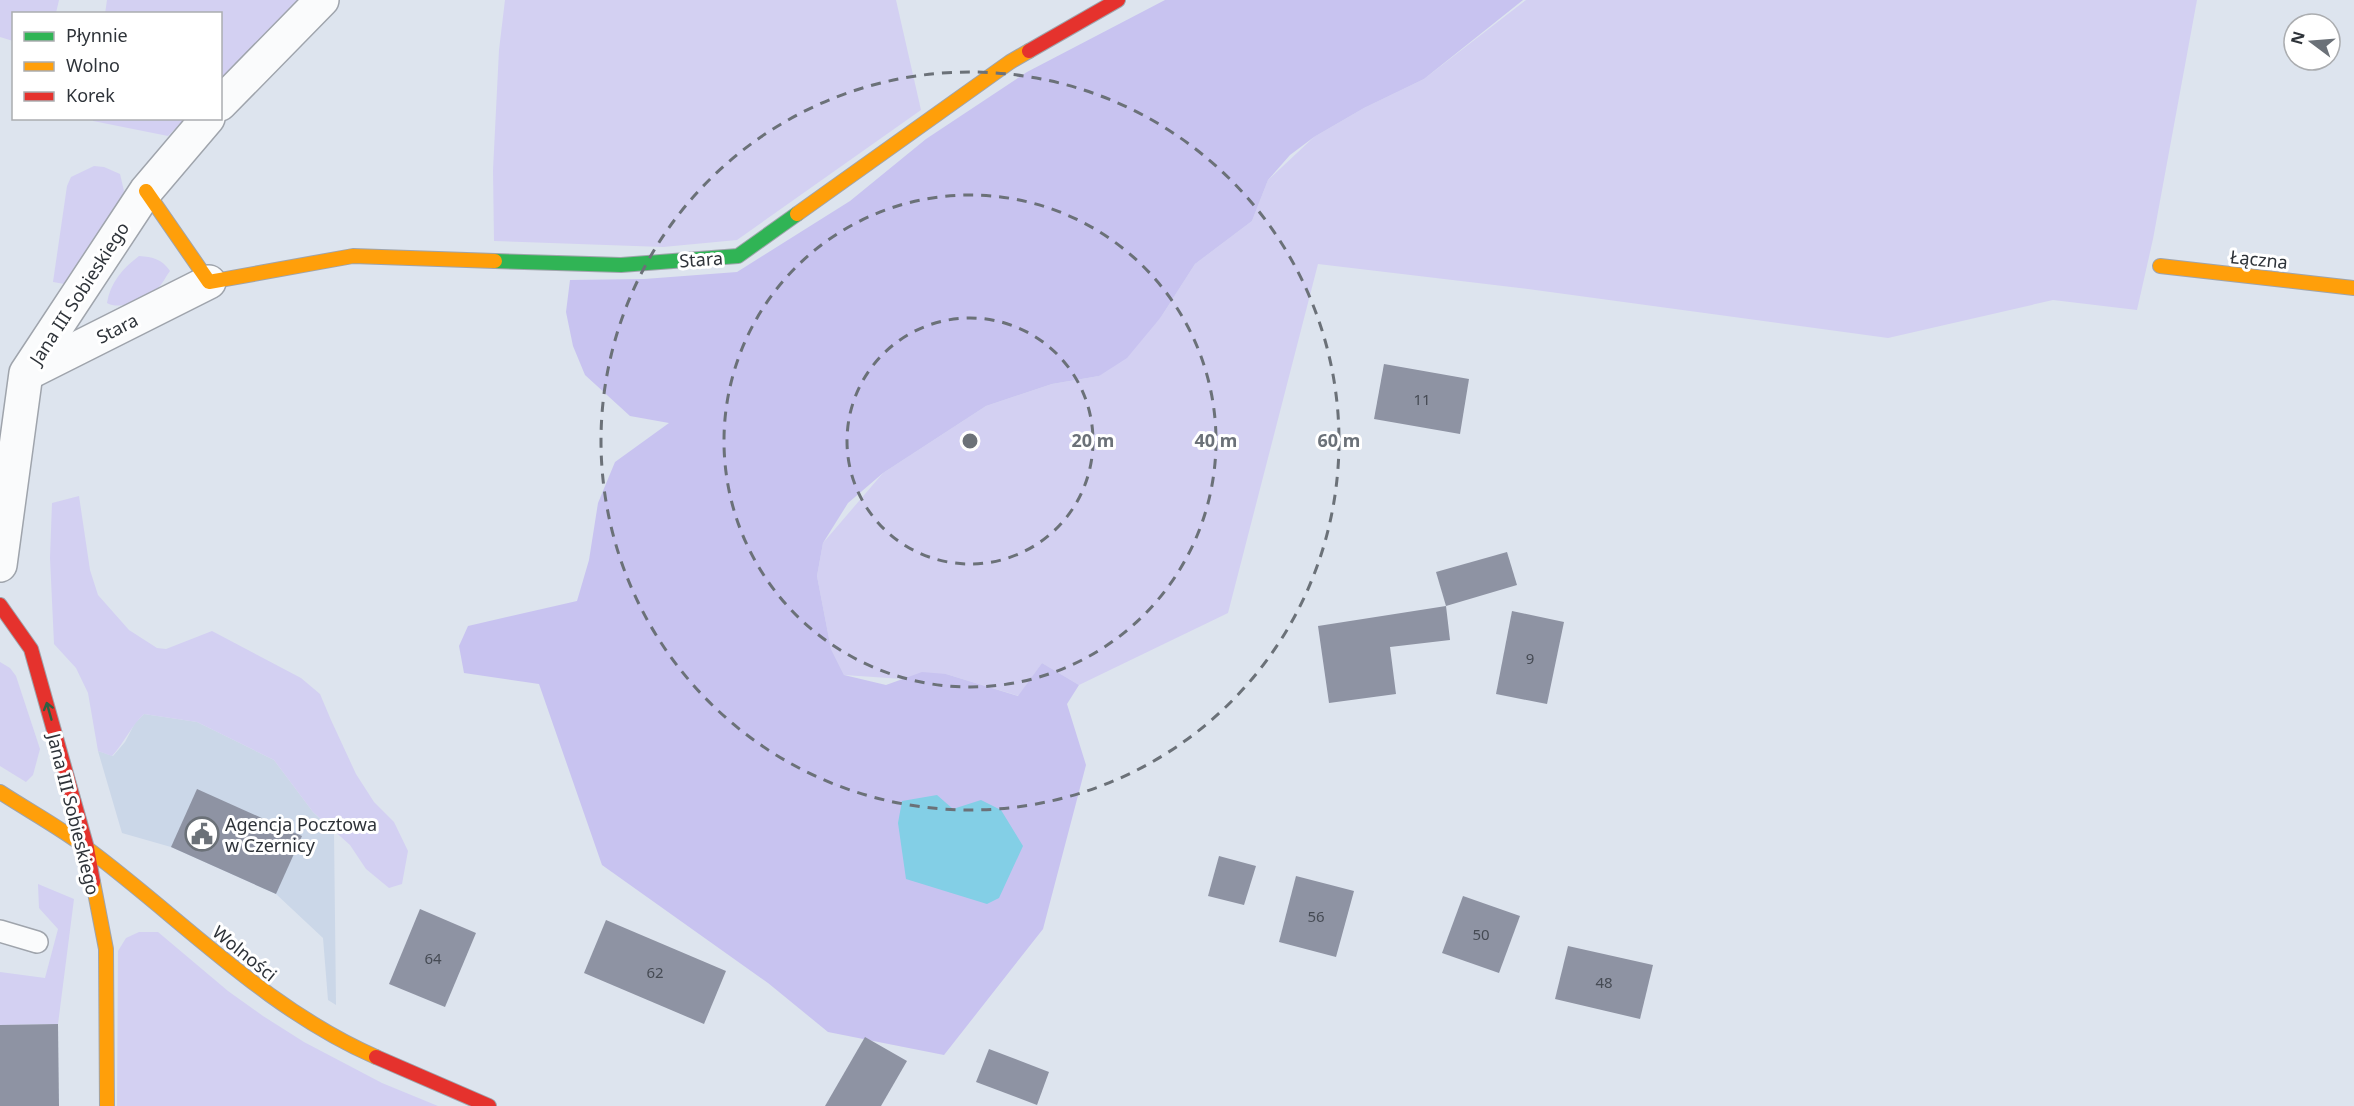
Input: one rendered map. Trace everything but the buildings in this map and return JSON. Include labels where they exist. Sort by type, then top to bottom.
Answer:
[{"type":"street","points":[[222,102],[322,0]]},
{"type":"street","name":"Stara","points":[[26,374],[208,282],[353,256],[621,265],[738,256],[1010,62],[1118,0]]},
{"type":"street","name":"Jana III Sobieskiego","points":[[0,565],[26,374],[146,191],[206,120]]},
{"type":"street","points":[[146,191],[208,282]]},
{"type":"street","name":"Łączna","points":[[2160,267],[2354,288]]},
{"type":"street","name":"Jana III Sobieskiego","points":[[0,605],[32,649],[87,848],[105,949],[107,1106]]},
{"type":"street","name":"Wolności","points":[[0,792],[87,848],[280,1004],[330,1035],[358,1049],[489,1106]]},
{"type":"lane","points":[[0,931],[37,942]]},
{"type":"shaded area","points":[[0,0],[59,0],[56,12],[12,12],[12,41],[0,37]]},
{"type":"shaded area","points":[[107,0],[303,0],[222,82],[222,12],[105,12]]},
{"type":"shaded area","points":[[505,0],[896,0],[921,110],[737,240],[663,247],[494,241],[493,170],[499,50]]},
{"type":"shaded area","points":[[1165,0],[1523,0],[1424,79],[1364,108],[1314,137],[1290,155],[1268,180],[1252,221],[1195,264],[1161,317],[1127,358],[1099,376],[1052,384],[986,406],[883,473],[848,503],[823,543],[817,576],[831,649],[844,675],[886,685],[922,672],[946,674],[1018,696],[1042,663],[1079,685],[1067,704],[1086,765],[1043,929],[944,1055],[828,1032],[768,983],[602,865],[539,684],[464,673],[459,646],[468,626],[577,601],[589,560],[598,503],[615,462],[669,423],[630,416],[585,375],[573,346],[566,312],[570,280],[644,279],[737,272],[850,201],[926,139],[1027,72]]},
{"type":"shaded area","points":[[1526,0],[2197,0],[2153,239],[2137,310],[2053,300],[1888,338],[1528,289],[1318,264],[1228,613],[1079,685],[1042,663],[1019,696],[946,674],[903,679],[844,675],[831,649],[817,576],[823,543],[883,473],[986,406],[1052,384],[1099,376],[1161,317],[1195,264],[1252,221],[1268,180],[1314,137],[1364,108],[1424,79]]},
{"type":"shaded area","points":[[93,120],[184,120],[168,136]]},
{"type":"shaded area","points":[[94,166],[104,167],[120,174],[124,191],[118,211],[70,285],[53,282],[67,186],[71,177]]},
{"type":"shaded area","points":[[139,256],[157,259],[170,271],[159,287],[141,299],[119,306],[107,303],[118,276]]},
{"type":"shaded area","points":[[79,496],[90,570],[98,595],[129,630],[157,648],[166,649],[212,631],[301,678],[320,694],[356,774],[374,802],[394,822],[408,851],[402,884],[389,888],[366,869],[350,845],[313,812],[274,760],[197,722],[144,714],[112,756],[98,751],[88,693],[76,668],[54,644],[50,558],[52,503]]},
{"type":"shaded area","points":[[0,662],[10,668],[16,676],[40,749],[33,775],[26,782],[0,766]]},
{"type":"shaded area","points":[[144,714],[197,722],[274,760],[313,812],[334,832],[336,1005],[328,1000],[323,938],[276,894],[171,847],[122,833],[98,751],[113,756],[125,742],[135,723]]},
{"type":"shaded area","points":[[937,795],[953,809],[981,800],[1001,810],[1023,846],[999,898],[987,904],[906,879],[898,823],[902,801]]},
{"type":"shaded area","points":[[38,884],[74,899],[58,1024],[0,1025],[0,972],[45,978],[58,929],[39,908]]},
{"type":"shaded area","points":[[139,932],[158,932],[228,991],[304,1042],[382,1083],[438,1106],[117,1106],[118,951],[126,938]]},
{"type":"traffic: fast","points":[[495,261],[621,265],[738,256],[797,214]]},
{"type":"traffic: slow","points":[[797,214],[1010,62],[1029,51]]},
{"type":"traffic: slow","points":[[146,191],[209,282],[353,256],[495,261]]},
{"type":"traffic: slow","points":[[2160,266],[2354,288]]},
{"type":"traffic: slow","points":[[0,792],[88,849],[262,989],[336,1037],[376,1057]]},
{"type":"traffic: slow","points":[[93,882],[106,949],[107,1106]]},
{"type":"traffic: jam","points":[[1029,51],[1118,0]]},
{"type":"traffic: jam","points":[[0,605],[31,649],[87,848],[93,882]]},
{"type":"traffic: jam","points":[[376,1057],[489,1106]]},
{"type":"place","name":"Agencja Pocztowa w Czernicy","points":[[202,834]]}]
